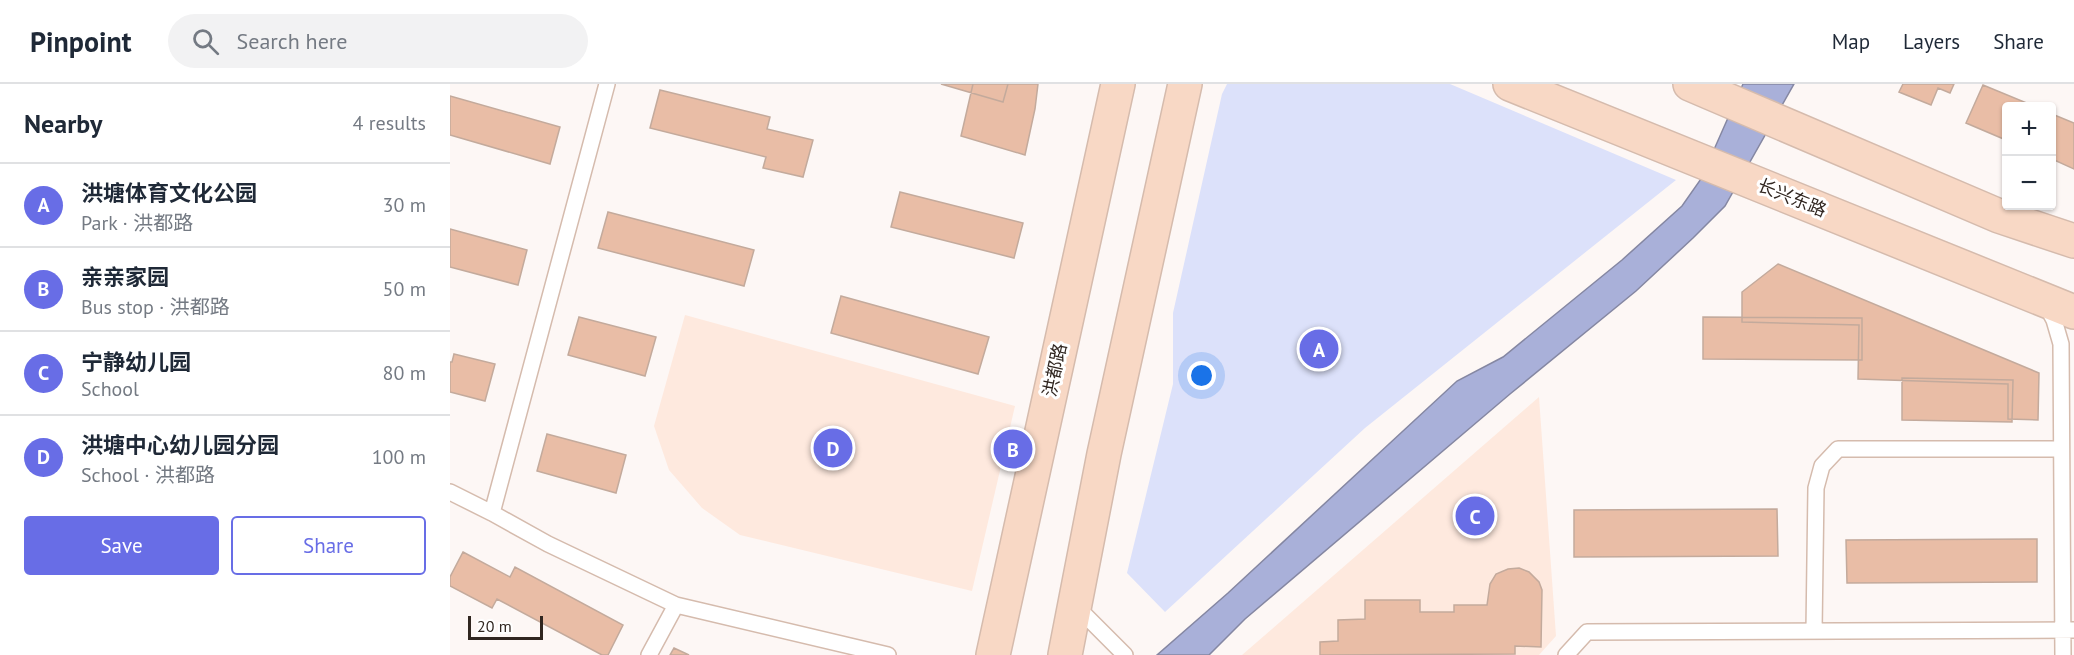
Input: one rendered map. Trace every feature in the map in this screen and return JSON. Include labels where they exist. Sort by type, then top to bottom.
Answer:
[{"type":"main road","name":"洪都路","points":[[993,655],[1118,84]]},
{"type":"main road","points":[[1065,655],[1104,454],[1185,84]]},
{"type":"main road","name":"长兴东路","points":[[1510,84],[2074,312]]},
{"type":"main road","points":[[1700,88],[1999,216],[2074,256]]},
{"type":"main road","points":[[1999,216],[2074,241]]},
{"type":"lane","points":[[492,513],[607,84]]},
{"type":"lane","points":[[2043,299],[2054,320],[2061,344],[2061,449],[2068,630],[2063,655]]},
{"type":"lane","points":[[1814,631],[1816,488],[1822,466],[1838,449],[2061,449]]},
{"type":"lane","points":[[450,492],[548,544],[676,605],[888,655]]},
{"type":"lane","points":[[649,655],[676,605]]},
{"type":"lane","points":[[1075,605],[1125,655]]},
{"type":"lane","points":[[1566,655],[1587,632],[2068,630]]},
{"type":"shaded area","points":[[1227,84],[1450,84],[1676,180],[1365,428],[1165,612],[1127,573],[1173,384],[1173,313],[1222,94]]},
{"type":"shaded area","points":[[685,315],[1015,406],[972,591],[740,535],[702,508],[669,470],[654,426]]},
{"type":"shaded area","points":[[1539,397],[1556,636],[1539,655],[1242,655]]},
{"type":"water","points":[[1743,84],[1794,84],[1725,206],[1693,238],[1636,291],[1510,394],[1245,619],[1209,655],[1157,655],[1228,593],[1457,381],[1503,357],[1622,260],[1682,206],[1701,179]]},
{"type":"building","points":[[941,84],[1008,84],[1003,102]]},
{"type":"building","points":[[973,84],[1038,84],[1025,155],[961,136]]},
{"type":"building","points":[[1903,84],[1954,84],[1950,93],[1938,88],[1931,105],[1899,92]]},
{"type":"building","points":[[1983,85],[2024,102],[2002,102],[2002,138],[1966,123]]},
{"type":"building","points":[[660,90],[770,117],[767,129],[813,140],[803,177],[763,168],[766,157],[650,128]]},
{"type":"building","points":[[450,96],[560,127],[550,164],[450,135]]},
{"type":"building","points":[[2056,116],[2074,123],[2074,169],[2056,161]]},
{"type":"building","points":[[900,192],[1023,223],[1014,258],[891,227]]},
{"type":"building","points":[[608,212],[754,250],[744,286],[598,248]]},
{"type":"building","points":[[450,229],[527,250],[518,285],[450,267]]},
{"type":"building","points":[[1778,264],[2039,373],[2038,420],[2008,419],[2008,384],[1858,379],[1859,325],[1742,322],[1742,292]]},
{"type":"building","points":[[841,296],[989,337],[978,374],[831,333]]},
{"type":"building","points":[[579,317],[656,337],[645,376],[568,355]]},
{"type":"building","points":[[1703,317],[1862,318],[1862,360],[1703,359]]},
{"type":"building","points":[[454,354],[495,364],[485,401],[450,392],[450,362]]},
{"type":"building","points":[[1902,378],[2013,380],[2012,422],[1902,420]]},
{"type":"building","points":[[547,434],[626,455],[616,493],[537,471]]},
{"type":"building","points":[[1777,509],[1778,556],[1574,557],[1574,510]]},
{"type":"building","points":[[2037,539],[2037,582],[1847,583],[1846,540]]},
{"type":"building","points":[[463,552],[510,577],[515,567],[623,625],[608,655],[602,655],[497,599],[492,608],[450,586],[450,577]]},
{"type":"building","points":[[1519,568],[1529,572],[1539,582],[1542,590],[1541,647],[1515,646],[1515,654],[1320,655],[1320,642],[1338,641],[1338,620],[1365,619],[1365,600],[1420,600],[1420,612],[1454,612],[1454,605],[1487,605],[1490,584],[1496,574],[1508,569]]},
{"type":"building","points":[[674,648],[689,655],[670,655]]},
{"type":"place","name":"洪塘体育文化公园","points":[[1319,349]]},
{"type":"place","name":"洪塘中心幼儿园分园","points":[[833,448]]},
{"type":"place","name":"亲亲家园","points":[[1013,449]]},
{"type":"place","name":"宁静幼儿园","points":[[1475,516]]}]
